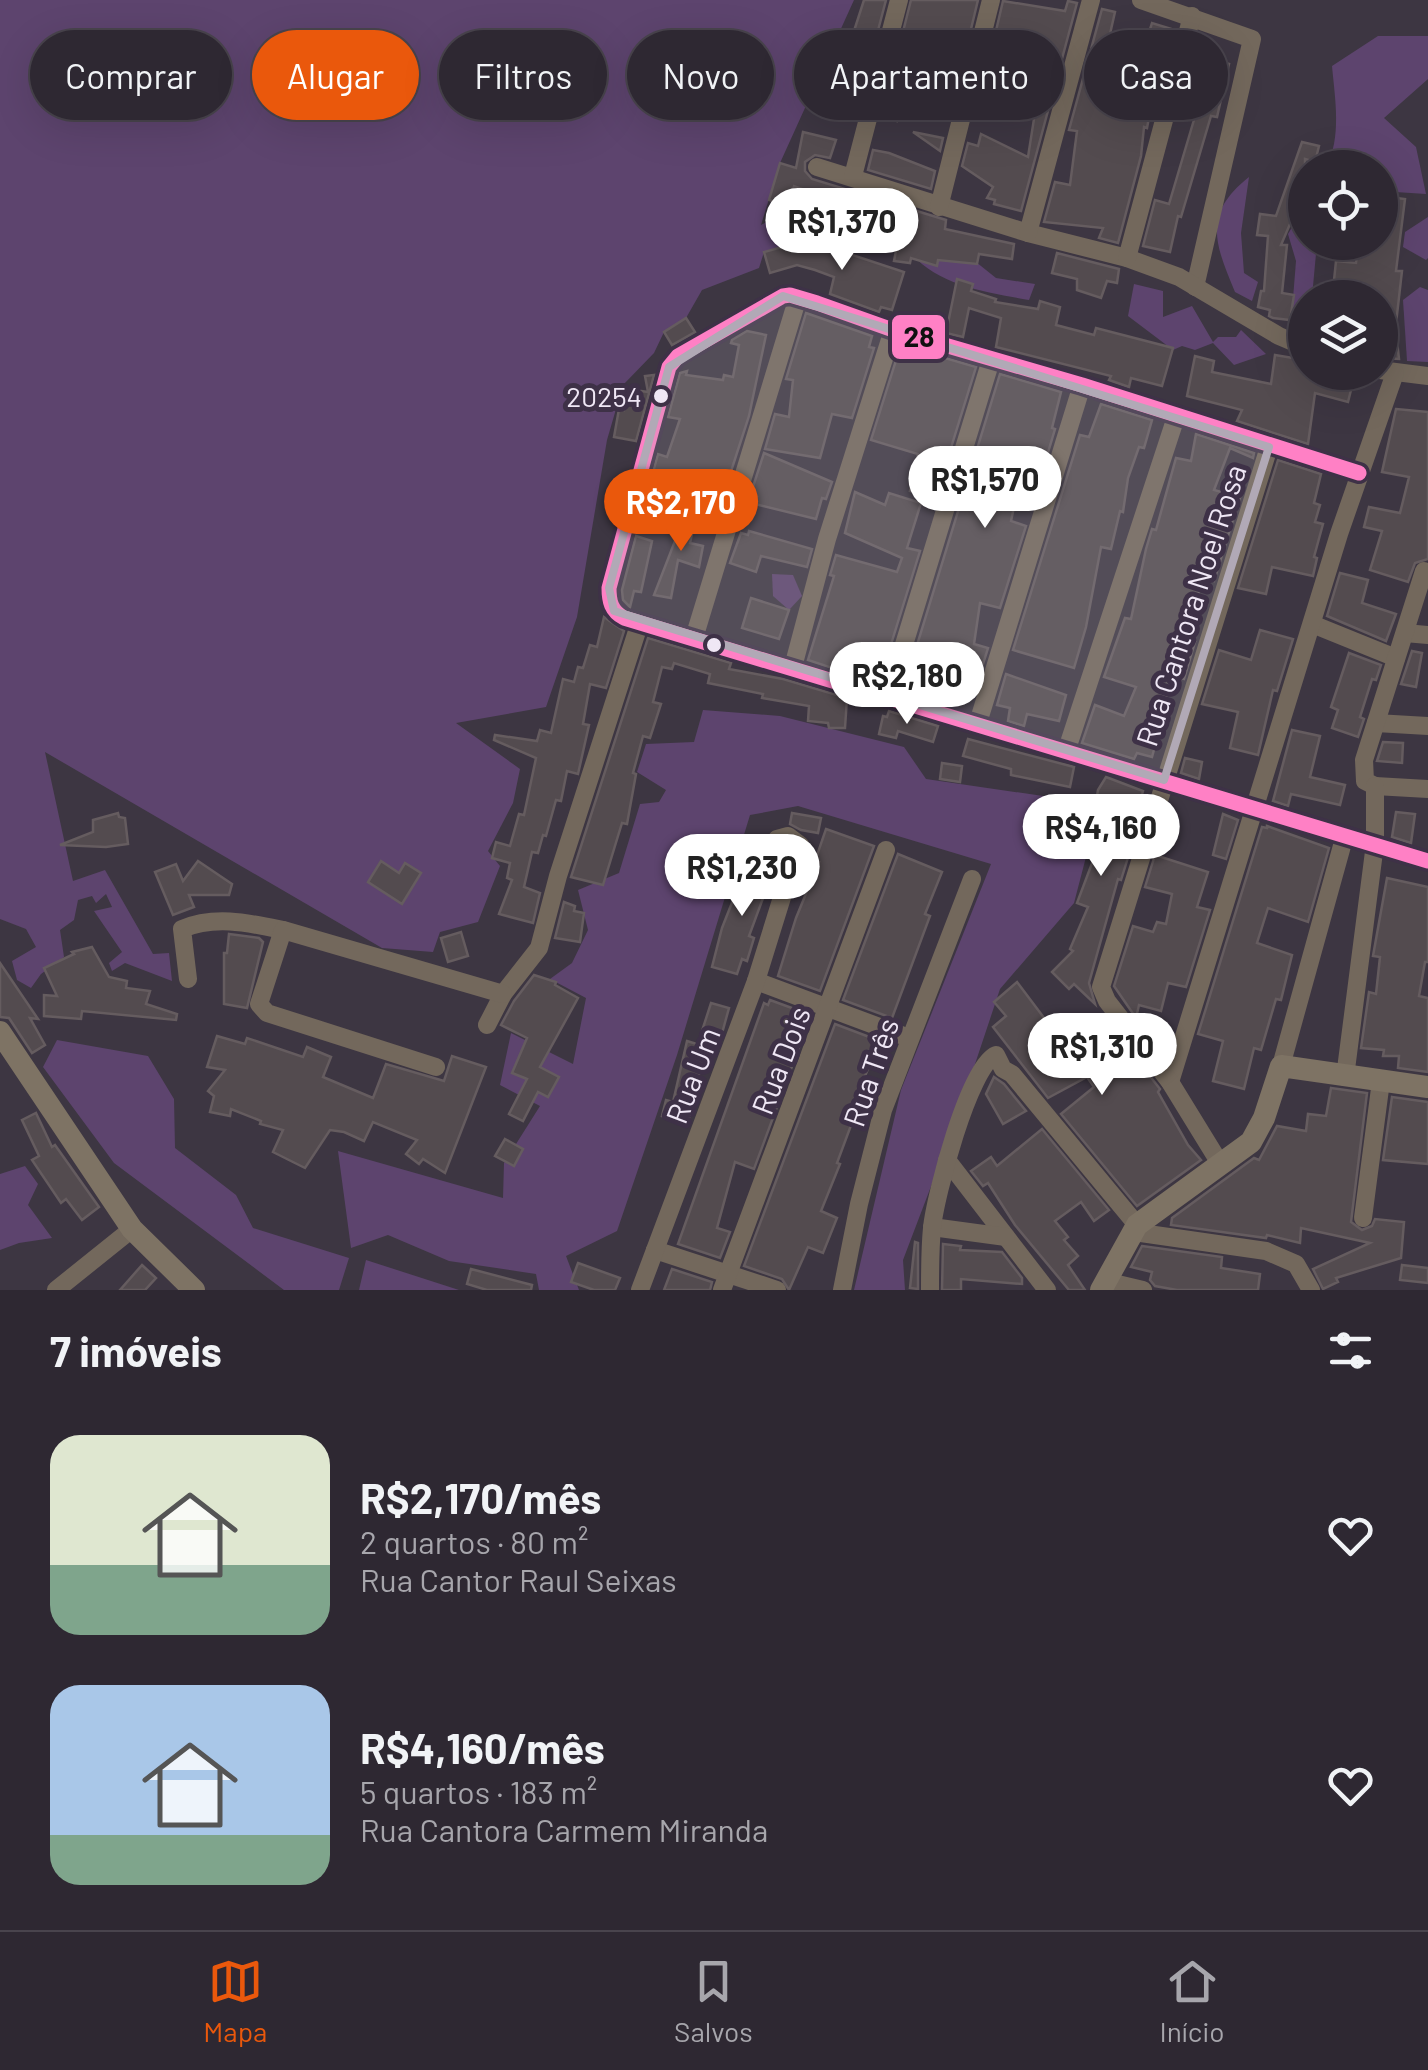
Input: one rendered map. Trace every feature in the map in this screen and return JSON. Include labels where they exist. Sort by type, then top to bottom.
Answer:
[{"type":"main road","points":[[0,1032],[132,1229],[184,1287]]},
{"type":"main road","points":[[1103,1285],[1135,1228],[1251,1142],[1282,1066],[1428,1088]]},
{"type":"street","points":[[853,176],[899,0]]},
{"type":"street","points":[[939,206],[991,0]]},
{"type":"street","points":[[1028,233],[1091,0]]},
{"type":"street","points":[[1142,0],[1252,39],[1195,287]]},
{"type":"street","points":[[1128,258],[1192,16]]},
{"type":"street","points":[[817,166],[1028,233],[1128,258],[1195,287],[1288,339]]},
{"type":"street","points":[[1359,473],[783,296],[678,356],[669,367],[609,588],[614,610],[640,622],[1428,860]]},
{"type":"street","points":[[694,638],[798,298]]},
{"type":"street","points":[[793,667],[826,539],[893,330]]},
{"type":"street","points":[[888,696],[991,360]]},
{"type":"street","points":[[1398,373],[1428,376]]},
{"type":"street","points":[[977,726],[1082,385]]},
{"type":"street","points":[[1221,1165],[1170,1082],[1382,390]]},
{"type":"street","points":[[1066,752],[1176,417]]},
{"type":"street","name":"Rua Cantora Noel Rosa","points":[[1170,1082],[1110,1006],[1101,987],[1269,447]]},
{"type":"street","points":[[1424,572],[1363,773],[1366,783],[1375,786],[1428,789]]},
{"type":"street","points":[[487,1024],[502,994],[539,948],[558,876],[640,622]]},
{"type":"street","points":[[1312,624],[1396,658]]},
{"type":"street","points":[[1405,633],[1428,635]]},
{"type":"street","points":[[1376,723],[1428,726]]},
{"type":"street","points":[[1345,1077],[1375,844],[1375,786]]},
{"type":"street","points":[[1282,1066],[1345,834]]},
{"type":"street","name":"Rua Dois","points":[[725,1283],[886,850]]},
{"type":"street","name":"Rua Um","points":[[640,1290],[756,981],[788,878]]},
{"type":"street","name":"Rua Três","points":[[842,1290],[868,1163],[910,1038],[972,879]]},
{"type":"street","points":[[188,979],[182,929],[200,922],[241,922],[282,930],[502,994]]},
{"type":"street","points":[[282,930],[261,991],[259,1004],[267,1013],[436,1067]]},
{"type":"street","points":[[756,981],[910,1038]]},
{"type":"street","points":[[930,1290],[932,1227],[947,1160],[981,1069],[996,1055],[1003,1069],[1012,1074],[1135,1228],[1266,1251],[1296,1264],[1311,1290]]},
{"type":"street","points":[[1363,1218],[1381,1082]]},
{"type":"street","points":[[947,1160],[1047,1290]]},
{"type":"street","points":[[932,1227],[1006,1237]]},
{"type":"street","points":[[56,1290],[132,1229]]},
{"type":"street","points":[[655,1250],[725,1283],[777,1290]]},
{"type":"street","points":[[1103,1285],[1143,1290]]},
{"type":"highlighted area","points":[[783,296],[1269,447],[1164,780],[614,611],[609,588],[669,367]]},
{"type":"shaded area","points":[[0,0],[854,0],[840,30],[794,30],[794,120],[800,120],[780,163],[761,225],[802,202],[866,228],[956,246],[996,278],[1035,284],[1029,300],[950,281],[911,253],[821,241],[816,228],[797,230],[788,245],[764,252],[759,268],[702,290],[686,318],[664,332],[654,353],[623,385],[607,440],[577,617],[546,707],[456,723],[520,769],[513,803],[488,851],[500,866],[478,922],[440,932],[433,952],[382,948],[45,752],[73,881],[105,870],[153,954],[169,953],[172,981],[125,963],[112,971],[109,963],[122,952],[94,911],[112,907],[106,894],[96,903],[92,896],[78,900],[74,920],[60,930],[64,957],[41,974],[31,988],[17,980],[12,961],[36,947],[26,929],[0,919]]},
{"type":"shaded area","points":[[1378,36],[1428,36],[1428,79],[1384,118],[1416,147],[1426,194],[1398,192],[1398,150],[1332,150],[1336,105],[1332,66]]},
{"type":"shaded area","points":[[1249,177],[1241,233],[1244,273],[1258,282],[1252,301],[1235,292],[1222,259],[1217,230],[1224,204]]},
{"type":"shaded area","points":[[1428,217],[1426,260],[1403,247],[1405,232]]},
{"type":"shaded area","points":[[1315,260],[1314,280],[1294,280],[1296,261]]},
{"type":"shaded area","points":[[1134,284],[1163,291],[1163,317],[1192,306],[1213,342],[1218,337],[1236,337],[1241,330],[1266,354],[1234,365],[1213,343],[1195,350],[1182,346],[1173,350],[1128,316]]},
{"type":"shaded area","points":[[1420,287],[1428,290],[1428,362],[1407,361],[1403,300]]},
{"type":"shaded area","points":[[772,574],[793,575],[802,596],[789,610],[773,596]]},
{"type":"shaded area","points":[[703,710],[780,716],[904,747],[926,779],[1091,803],[1086,857],[1074,903],[1000,989],[903,1260],[905,1290],[854,1290],[901,1090],[991,864],[798,806],[750,815],[677,1055],[617,1231],[566,1256],[579,1290],[539,1290],[536,1274],[449,1261],[388,1235],[351,1248],[338,1151],[503,1198],[504,1163],[540,1106],[500,1085],[511,1033],[573,1064],[586,998],[550,979],[572,963],[588,930],[578,890],[619,873],[640,804],[659,802],[666,790],[637,772],[646,744],[694,742]]},
{"type":"shaded area","points":[[57,1040],[148,1056],[174,1099],[175,1148],[236,1195],[253,1228],[349,1258],[339,1290],[284,1290],[114,1163],[43,1067]]},
{"type":"shaded area","points":[[25,1166],[38,1184],[28,1205],[52,1238],[0,1250],[0,1174]]},
{"type":"shaded area","points":[[366,1260],[459,1290],[359,1290]]},
{"type":"building","points":[[864,0],[886,0],[878,30],[854,30]]},
{"type":"building","points":[[911,0],[978,0],[971,29],[903,30]]},
{"type":"building","points":[[1003,1],[1065,11],[1068,1],[1077,3],[1064,51],[1064,30],[996,30]]},
{"type":"building","points":[[1102,9],[1115,12],[1111,30],[1096,30]]},
{"type":"building","points":[[1152,23],[1175,30],[1150,30]]},
{"type":"building","points":[[1084,75],[1084,120],[1148,120],[1118,243],[1099,238],[1103,228],[1044,222],[1055,182],[1070,185],[1077,131],[1069,130]]},
{"type":"building","points":[[1034,120],[1046,120],[1021,211],[994,204],[995,200],[987,198],[993,187],[962,166],[968,143],[978,146],[981,134],[1028,157]]},
{"type":"building","points":[[1194,120],[1210,120],[1170,252],[1143,246],[1155,200],[1169,204]]},
{"type":"building","points":[[803,132],[836,140],[830,158],[815,155],[805,162],[805,171],[812,179],[946,220],[945,229],[1014,244],[1012,259],[979,254],[977,264],[938,260],[937,266],[911,258],[910,263],[894,261],[901,225],[865,216],[866,212],[794,186],[788,206],[769,200],[780,163],[796,168]]},
{"type":"building","points":[[913,132],[943,138],[940,151]]},
{"type":"building","points":[[1302,142],[1319,146],[1318,150],[1299,150]]},
{"type":"building","points":[[873,150],[935,171],[931,189],[868,170]]},
{"type":"building","points":[[1288,182],[1288,229],[1281,245],[1287,245],[1282,293],[1288,294],[1288,320],[1273,318],[1269,316],[1270,310],[1258,307],[1264,291],[1268,236],[1257,235],[1260,214],[1276,216]]},
{"type":"building","points":[[1398,198],[1405,199],[1398,255]]},
{"type":"building","points":[[795,236],[904,272],[892,310],[881,307],[879,312],[830,294],[834,277],[815,270],[797,265],[770,273],[764,252],[793,244]]},
{"type":"building","points":[[1057,253],[1119,269],[1117,283],[1107,281],[1101,298],[1077,290],[1077,279],[1052,273]]},
{"type":"building","points":[[1397,260],[1396,271],[1402,271],[1398,306],[1398,280],[1334,280],[1336,261]]},
{"type":"building","points":[[957,279],[973,284],[971,291],[996,299],[995,302],[1038,309],[1040,301],[1060,307],[1056,325],[1094,335],[1096,328],[1173,348],[1162,386],[1131,378],[1129,387],[1109,380],[1111,376],[996,347],[1001,318],[969,308],[963,337],[946,333]]},
{"type":"building","points":[[806,313],[872,336],[869,347],[874,348],[852,418],[832,414],[820,458],[765,449],[775,414],[789,417],[793,380],[786,379]]},
{"type":"building","points":[[686,318],[695,332],[672,345],[664,332]]},
{"type":"building","points":[[747,331],[766,335],[749,416],[723,496],[696,489],[699,481],[667,473],[660,502],[646,498],[658,454],[667,457],[680,419],[668,417],[680,373],[687,371],[686,375],[723,380],[724,375],[733,377],[739,345],[731,343]]},
{"type":"building","points":[[921,351],[976,367],[936,496],[910,491],[918,454],[871,440],[898,354],[919,359]]},
{"type":"building","points":[[1275,355],[1288,357],[1288,390],[1351,390],[1348,402],[1315,393],[1308,444],[1237,421],[1242,410],[1187,396],[1195,356],[1214,361],[1212,372],[1271,384]]},
{"type":"building","points":[[1000,374],[1061,392],[1052,428],[1055,429],[1037,489],[1019,484],[1011,521],[1026,526],[1000,608],[980,603],[974,644],[988,648],[977,683],[951,676],[948,689],[907,678]]},
{"type":"building","points":[[654,375],[636,441],[614,437],[627,389],[648,392],[645,376]]},
{"type":"building","points":[[1101,404],[1152,420],[1144,448],[1139,447],[1128,478],[1123,512],[1120,511],[1111,549],[1101,547],[1074,668],[1013,650],[1080,435],[1089,437]]},
{"type":"building","points":[[1396,409],[1428,412],[1428,559],[1415,563],[1408,582],[1370,570],[1382,531],[1364,527],[1369,507],[1400,513],[1409,477],[1382,472]]},
{"type":"building","points":[[1196,434],[1254,453],[1253,458],[1230,448],[1214,490],[1240,497],[1214,581],[1203,578],[1192,615],[1197,616],[1190,641],[1195,642],[1184,679],[1174,676],[1159,716],[1163,717],[1152,757],[1137,753],[1134,759],[1082,743],[1095,705],[1124,716],[1136,687],[1104,677],[1125,618],[1131,619],[1146,549],[1152,529],[1156,530],[1176,458],[1191,461]]},
{"type":"building","points":[[764,453],[832,482],[816,519],[755,504],[757,497],[750,496]]},
{"type":"building","points":[[1278,460],[1321,474],[1314,503],[1320,505],[1315,522],[1323,524],[1313,576],[1272,567],[1266,594],[1238,588]]},
{"type":"building","points":[[855,492],[885,505],[889,493],[921,503],[907,548],[920,551],[883,670],[837,661],[835,669],[808,660],[834,576],[830,575],[836,555],[897,572],[902,558],[845,533]]},
{"type":"building","points":[[689,505],[698,507],[690,543],[703,546],[699,567],[678,560],[671,598],[654,595]]},
{"type":"building","points":[[749,531],[812,549],[807,567],[761,556],[756,572],[730,563],[741,533],[748,535]]},
{"type":"building","points":[[636,536],[652,541],[641,592],[634,591],[630,607],[623,600],[622,590]]},
{"type":"building","points":[[1340,573],[1368,580],[1362,603],[1396,614],[1386,641],[1327,616]]},
{"type":"building","points":[[751,598],[789,610],[779,639],[742,628]]},
{"type":"building","points":[[604,617],[624,631],[606,688],[590,684],[583,724],[589,725],[578,774],[567,771],[561,801],[556,800],[546,836],[543,835],[538,853],[532,852],[524,887],[540,893],[533,923],[499,914],[512,880],[507,878],[510,863],[492,858],[496,842],[510,846],[519,814],[524,815],[536,758],[494,740],[495,735],[537,741],[540,730],[551,733],[563,679],[574,682],[590,645],[597,647]]},
{"type":"building","points":[[1260,630],[1293,639],[1277,691],[1273,690],[1258,755],[1230,748],[1238,712],[1202,704],[1219,650],[1251,660]]},
{"type":"building","points":[[648,638],[731,663],[729,669],[783,679],[847,698],[845,728],[808,721],[809,706],[708,683],[710,674],[674,663],[672,669],[662,667],[653,702],[661,704],[650,738],[643,736],[633,773],[636,774],[627,824],[622,823],[603,885],[571,877]]},
{"type":"building","points":[[1412,651],[1422,653],[1416,687],[1401,684]]},
{"type":"building","points":[[1349,653],[1381,665],[1376,680],[1372,679],[1358,737],[1332,728],[1338,710],[1331,707]]},
{"type":"building","points":[[1006,674],[1066,695],[1059,721],[1027,714],[1024,726],[1008,721],[1010,708],[997,705]]},
{"type":"building","points":[[889,711],[938,726],[933,742],[898,731],[896,738],[879,734],[883,716],[887,717]]},
{"type":"building","points":[[1292,730],[1320,736],[1310,777],[1345,785],[1340,805],[1291,794],[1288,806],[1273,801]]},
{"type":"building","points":[[968,739],[1074,767],[1070,787],[1011,775],[1011,769],[963,756]]},
{"type":"building","points":[[1383,742],[1403,743],[1402,763],[1377,761]]},
{"type":"building","points":[[1185,758],[1202,762],[1199,779],[1181,773]]},
{"type":"building","points":[[942,763],[962,766],[960,782],[940,779]]},
{"type":"building","points":[[1106,777],[1143,791],[1127,847],[1131,848],[1121,880],[1118,879],[1089,983],[1095,1004],[1074,984],[1069,989],[1052,972],[1073,951],[1070,949],[1088,907],[1077,903],[1097,850],[1090,849],[1099,809],[1095,808],[1098,790]]},
{"type":"building","points":[[1396,812],[1415,814],[1411,843],[1392,837]]},
{"type":"building","points":[[118,813],[125,818],[128,844],[60,845],[93,832],[93,820]]},
{"type":"building","points":[[792,813],[821,818],[818,833],[790,824]]},
{"type":"building","points":[[1223,814],[1238,820],[1226,859],[1213,855]]},
{"type":"building","points":[[1262,827],[1329,848],[1308,922],[1268,908],[1257,943],[1292,955],[1281,1000],[1276,999],[1261,1050],[1254,1048],[1244,1089],[1213,1081],[1223,1041],[1198,1034]]},
{"type":"building","points":[[826,829],[874,846],[820,991],[778,976],[819,862],[815,861]]},
{"type":"building","points":[[898,854],[942,872],[892,1018],[843,1000]]},
{"type":"building","points":[[1155,855],[1208,872],[1197,907],[1210,910],[1186,987],[1168,983],[1161,1011],[1139,1005],[1136,1018],[1114,986],[1133,926],[1153,932],[1157,922],[1166,924],[1172,894],[1145,887]]},
{"type":"building","points":[[750,857],[761,861],[769,873],[749,936],[754,938],[747,961],[742,959],[737,974],[712,967],[722,928]]},
{"type":"building","points":[[198,861],[232,884],[229,895],[189,895],[194,907],[173,915],[155,872],[176,864],[183,881]]},
{"type":"building","points":[[381,861],[399,873],[405,863],[421,873],[402,904],[368,882]]},
{"type":"building","points":[[1387,878],[1428,887],[1428,962],[1419,996],[1428,998],[1428,1072],[1398,1068],[1399,1056],[1383,1056],[1384,1050],[1361,1048],[1369,992],[1376,994],[1380,957],[1373,956]]},
{"type":"building","points":[[564,902],[575,906],[574,911],[584,913],[580,942],[555,938]]},
{"type":"building","points":[[461,932],[468,956],[448,962],[441,938]]},
{"type":"building","points":[[229,934],[263,942],[247,1008],[224,1004],[224,953]]},
{"type":"building","points":[[92,947],[109,977],[127,981],[126,988],[150,991],[146,1004],[177,1014],[176,1020],[82,1011],[81,1019],[44,1016],[44,995],[57,996],[44,968],[72,952]]},
{"type":"building","points":[[0,963],[38,1019],[30,1018],[45,1045],[32,1053],[9,1018],[0,1017]]},
{"type":"building","points":[[534,975],[556,982],[555,985],[578,998],[540,1067],[559,1077],[548,1097],[538,1092],[523,1121],[509,1114],[527,1079],[512,1073],[527,1038],[501,1025]]},
{"type":"building","points":[[1017,982],[1069,1051],[1110,1025],[1160,1089],[1158,1092],[1188,1145],[1201,1160],[1137,1206],[1061,1114],[1094,1087],[1087,1077],[1048,1098],[993,1027],[1006,1016],[994,1002]]},
{"type":"building","points":[[770,1000],[811,1015],[754,1169],[735,1162],[717,1228],[730,1232],[720,1258],[678,1244],[764,1003],[768,1005]]},
{"type":"building","points":[[711,1003],[729,1008],[721,1037],[702,1031]]},
{"type":"building","points":[[835,1024],[880,1041],[862,1083],[866,1085],[821,1211],[837,1218],[823,1253],[808,1247],[789,1290],[782,1279],[744,1266]]},
{"type":"building","points":[[217,1036],[245,1044],[247,1038],[303,1057],[307,1047],[331,1057],[323,1077],[373,1098],[386,1064],[444,1081],[452,1056],[486,1067],[445,1173],[423,1159],[419,1164],[406,1154],[417,1140],[373,1122],[364,1141],[330,1130],[305,1168],[273,1152],[283,1130],[260,1124],[261,1121],[231,1109],[230,1116],[210,1112],[214,1096],[208,1091],[225,1070],[207,1067]]},
{"type":"building","points":[[687,1041],[710,1048],[705,1067],[701,1066],[688,1123],[662,1116],[666,1100],[673,1102]]},
{"type":"building","points":[[994,1077],[1026,1111],[1003,1124],[986,1094]]},
{"type":"building","points":[[1331,1088],[1367,1093],[1351,1222],[1362,1230],[1372,1226],[1375,1219],[1404,1222],[1401,1258],[1336,1278],[1338,1282],[1323,1289],[1313,1269],[1370,1243],[1301,1228],[1300,1243],[1267,1235],[1266,1238],[1171,1225],[1172,1218],[1254,1158],[1259,1160],[1277,1126],[1306,1131],[1308,1114],[1326,1116]]},
{"type":"building","points":[[1392,1097],[1428,1102],[1428,1164],[1383,1160]]},
{"type":"building","points":[[36,1113],[52,1147],[55,1145],[99,1207],[82,1220],[66,1199],[61,1203],[32,1160],[39,1156],[22,1120]]},
{"type":"building","points":[[1042,1129],[1109,1210],[1094,1221],[1081,1202],[1055,1221],[1078,1256],[1068,1265],[1085,1290],[1069,1290],[1015,1225],[988,1183],[983,1186],[971,1171],[991,1157],[997,1166]]},
{"type":"building","points":[[505,1139],[523,1149],[514,1166],[495,1156]]},
{"type":"building","points":[[915,1242],[918,1243],[918,1289],[910,1288]]},
{"type":"building","points":[[943,1244],[961,1246],[960,1250],[1002,1252],[1022,1278],[1022,1284],[961,1279],[961,1290],[942,1290]]},
{"type":"building","points":[[1142,1246],[1222,1257],[1221,1268],[1260,1274],[1258,1290],[1177,1290],[1155,1286],[1150,1280],[1152,1272],[1131,1267]]},
{"type":"building","points":[[578,1263],[620,1278],[615,1290],[594,1290],[571,1282]]},
{"type":"building","points":[[142,1265],[156,1278],[145,1290],[120,1290]]},
{"type":"building","points":[[1402,1265],[1428,1268],[1428,1283],[1400,1280]]},
{"type":"building","points":[[471,1269],[532,1285],[531,1290],[487,1290],[467,1284]]},
{"type":"building","points":[[672,1269],[712,1282],[710,1290],[664,1290]]},
{"type":"transit line","name":"28","points":[[1359,473],[893,330],[817,303],[783,296],[678,356],[669,367],[609,588],[610,597],[614,609],[624,618],[1428,861]]},
{"type":"place","name":"20254","points":[[661,396]]}]
